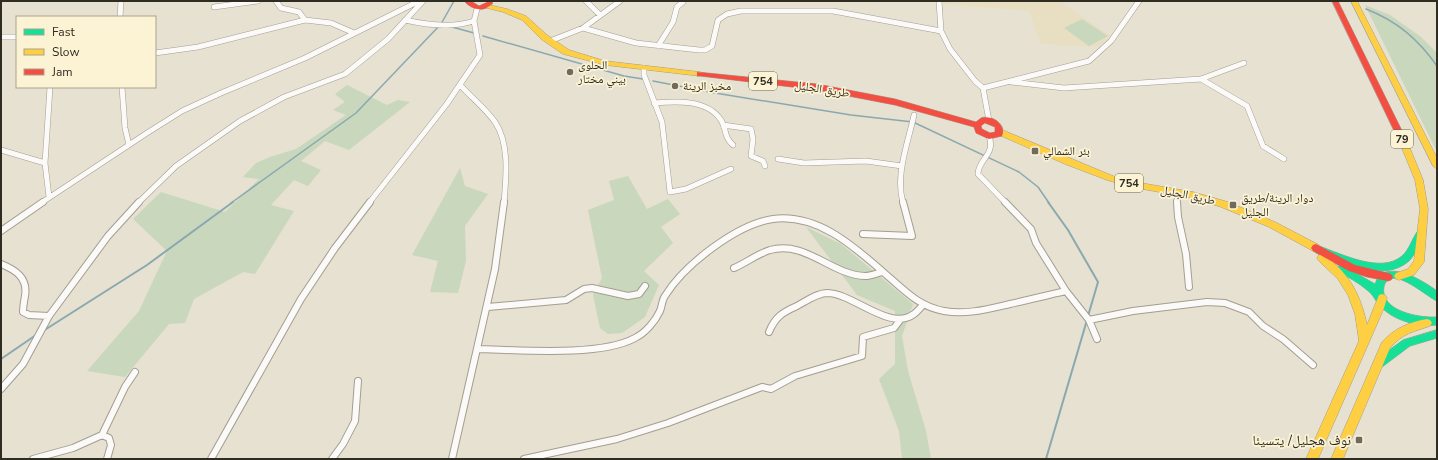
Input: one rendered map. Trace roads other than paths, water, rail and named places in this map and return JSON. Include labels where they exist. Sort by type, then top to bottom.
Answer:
[{"type":"main road","points":[[467,1],[474,8],[486,5]]},
{"type":"main road","name":"79","points":[[1335,1],[1415,167],[1424,209],[1420,257],[1417,267],[1411,273],[1399,276]]},
{"type":"main road","name":"79","points":[[1354,1],[1437,166]]},
{"type":"main road","name":"طريق الجليل","points":[[486,5],[507,7],[525,16],[545,34],[550,41],[566,52],[605,63],[817,87],[895,102],[977,125]]},
{"type":"main road","points":[[982,121],[989,121],[998,125],[1000,132],[997,135],[989,136],[978,131],[977,125],[982,121]]},
{"type":"main road","name":"طريق الجليل","points":[[1000,132],[1110,178],[1219,202],[1262,220],[1321,254]]},
{"type":"main road","points":[[1321,254],[1364,265],[1384,267],[1393,266],[1404,260],[1422,230]]},
{"type":"main road","points":[[1321,254],[1352,289],[1359,308],[1364,340]]},
{"type":"main road","name":"754","points":[[1321,254],[1360,271],[1388,277],[1399,276],[1419,283],[1428,288],[1437,297]]},
{"type":"main road","name":"754","points":[[1321,254],[1370,286],[1381,296],[1391,309],[1404,317],[1414,321],[1435,321]]},
{"type":"main road","points":[[1312,459],[1379,308],[1381,296],[1378,287],[1380,282],[1388,277]]},
{"type":"main road","points":[[1337,459],[1386,345],[1397,332],[1408,327],[1435,321]]},
{"type":"main road","points":[[1378,364],[1407,343],[1437,334]]},
{"type":"street","points":[[120,16],[121,1]]},
{"type":"street","points":[[214,7],[258,1]]},
{"type":"street","points":[[276,1],[281,8],[297,10],[303,14],[305,20]]},
{"type":"street","points":[[2,228],[181,113],[207,99],[297,63],[335,45],[395,11],[419,1]]},
{"type":"street","points":[[1,389],[15,376],[30,355],[42,327],[49,316],[108,236],[155,185],[176,166],[240,122],[284,97],[345,74],[375,51],[423,1]]},
{"type":"street","points":[[586,1],[600,15]]},
{"type":"street","points":[[550,41],[583,28],[620,1]]},
{"type":"street","points":[[939,1],[941,31],[950,49],[975,81],[983,88],[989,121]]},
{"type":"street","points":[[983,88],[1011,82],[1089,60],[1097,55],[1116,36],[1139,1]]},
{"type":"street","points":[[658,46],[671,25],[677,7],[683,2]]},
{"type":"street","points":[[405,20],[464,24],[474,21],[486,5]]},
{"type":"street","points":[[583,28],[618,39],[658,46],[699,50],[712,46],[717,22],[721,17],[741,11],[812,10],[833,12],[941,31]]},
{"type":"street","points":[[156,53],[198,47],[305,20],[319,20],[345,28],[354,33]]},
{"type":"street","points":[[212,459],[285,324],[305,291],[335,248],[461,86],[480,54],[474,21]]},
{"type":"street","points":[[1,37],[16,37]]},
{"type":"street","points":[[1011,82],[1064,88],[1201,79],[1244,63]]},
{"type":"street","points":[[644,68],[644,75],[662,122],[670,192],[687,188],[719,172],[731,169]]},
{"type":"street","points":[[1201,79],[1247,106],[1263,146],[1284,159]]},
{"type":"street","points":[[452,459],[459,422],[488,307],[502,235],[506,170],[504,146],[496,124],[461,86]]},
{"type":"street","points":[[49,197],[45,163],[50,88]]},
{"type":"street","points":[[122,88],[125,128],[129,145]]},
{"type":"street","points":[[654,103],[677,101],[694,103],[717,115],[723,125],[727,140],[733,145]]},
{"type":"street","points":[[863,234],[912,236],[900,193],[902,166],[914,115]]},
{"type":"street","points":[[723,125],[751,129],[753,132],[751,156],[763,161],[765,166]]},
{"type":"street","points":[[989,136],[992,142],[992,148],[978,170],[978,174],[1031,229],[1036,244],[1066,291],[1089,320],[1096,339]]},
{"type":"street","points":[[1,150],[45,163]]},
{"type":"street","points":[[778,160],[804,163],[866,161],[902,166]]},
{"type":"street","points":[[1177,200],[1178,217],[1186,254],[1189,288]]},
{"type":"street","points":[[478,349],[577,349],[613,345],[634,338],[649,326],[659,314],[665,296],[679,279],[701,257],[716,245],[768,220],[791,218],[829,230],[847,241],[923,305],[945,312],[974,312],[1066,291]]},
{"type":"street","points":[[734,268],[770,250],[793,249],[806,253],[851,273],[864,276],[883,272]]},
{"type":"street","points":[[1,264],[14,268],[22,277],[26,289],[22,308],[23,312],[29,315],[49,316]]},
{"type":"street","points":[[488,307],[566,300],[584,289],[592,288],[628,296],[639,294],[645,286]]},
{"type":"street","points":[[769,332],[774,320],[781,313],[819,295],[832,293],[883,315],[901,320]]},
{"type":"street","points":[[1089,320],[1133,312],[1207,302],[1225,303],[1249,312],[1263,326],[1283,340],[1313,365]]},
{"type":"street","points":[[524,459],[617,439],[668,423],[762,387],[771,389],[795,376],[862,356],[863,337],[894,328],[901,320],[914,315],[923,305]]},
{"type":"street","points":[[33,459],[73,448],[102,435],[108,418],[124,387],[135,372]]},
{"type":"street","points":[[332,459],[343,444],[355,421],[358,381]]},
{"type":"street","points":[[102,435],[109,438],[111,445],[108,459]]},
{"type":"waterway","points":[[231,203],[356,113],[441,24],[454,1]]},
{"type":"waterway","points":[[1366,9],[1388,19],[1406,32],[1422,47],[1437,66]]},
{"type":"waterway","points":[[452,27],[474,33]]},
{"type":"waterway","points":[[483,36],[624,76],[643,79]]},
{"type":"waterway","points":[[653,81],[715,93],[851,115],[913,122],[1019,172],[1038,187],[1049,203]]},
{"type":"waterway","points":[[43,331],[147,265],[233,202]]},
{"type":"waterway","points":[[1048,202],[1068,230],[1098,282],[1088,316]]},
{"type":"waterway","points":[[1046,459],[1087,320]]},
{"type":"waterway","points":[[1,359],[36,335]]},
{"type":"place","name":"الحلوى بيني مختار","points":[[570,72]]},
{"type":"place","name":"مخبز الرينة","points":[[675,86]]},
{"type":"place","name":"بئر الشمالي","points":[[1035,151]]},
{"type":"place","name":"دوار الرينة/طريق الجليل","points":[[1233,205]]},
{"type":"place","name":"نوف هجليل/ يتسيئا","points":[[1359,440]]}]
